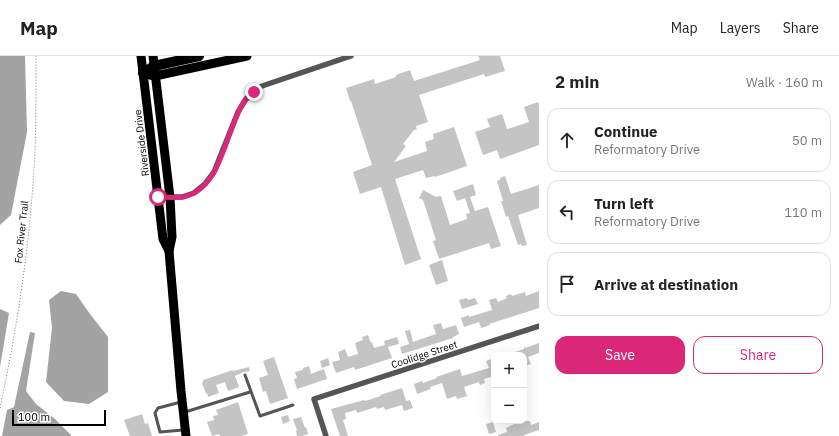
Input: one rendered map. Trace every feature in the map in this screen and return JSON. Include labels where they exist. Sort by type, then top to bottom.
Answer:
[{"type":"highway","points":[[194,56],[201,56]]},
{"type":"highway","points":[[143,73],[154,66],[201,56]]},
{"type":"main road","name":"Riverside Drive","points":[[141,56],[163,239],[169,251]]},
{"type":"main road","points":[[154,66],[247,56]]},
{"type":"main road","name":"Riverside Drive","points":[[154,66],[170,197],[172,237],[169,251],[185,433]]},
{"type":"street","points":[[158,197],[182,197],[194,193],[205,184],[214,172],[238,112],[246,99],[262,86],[351,56]]},
{"type":"street","name":"Coolidge Street","points":[[326,436],[314,399],[539,326]]},
{"type":"lane","points":[[245,375],[260,416],[293,405]]},
{"type":"lane","points":[[183,412],[250,392]]},
{"type":"lane","points":[[182,402],[158,408],[155,413],[160,432],[185,433]]},
{"type":"path","name":"Fox River Trail","points":[[0,408],[20,300],[30,218],[35,151],[36,56]]},
{"type":"shaded area","points":[[0,56],[25,56],[27,132],[11,215],[0,225]]},
{"type":"shaded area","points":[[61,291],[76,294],[108,337],[108,392],[89,404],[64,401],[46,382],[52,328],[49,300]]},
{"type":"shaded area","points":[[0,309],[9,313],[0,367]]},
{"type":"shaded area","points":[[30,332],[35,333],[26,391],[36,404],[55,419],[71,436],[2,436],[7,410],[14,407]]},
{"type":"building","points":[[478,56],[500,56],[505,71],[485,77],[484,74],[419,95],[428,122],[416,126],[417,129],[414,130],[403,144],[406,146],[394,162],[427,151],[425,142],[434,139],[433,134],[454,127],[467,166],[435,177],[426,178],[423,170],[395,179],[421,259],[405,265],[381,187],[360,194],[353,172],[372,165],[346,88],[374,79],[375,84],[396,77],[396,75],[410,70],[414,81],[480,60]]},
{"type":"building","points":[[538,102],[539,145],[500,159],[497,150],[483,155],[475,132],[490,127],[487,119],[502,114],[507,129],[529,122],[524,107]]},
{"type":"building","points":[[505,176],[511,194],[539,185],[539,208],[518,215],[527,245],[518,245],[508,216],[506,217],[497,181]]},
{"type":"building","points":[[473,184],[476,195],[470,197],[475,211],[488,207],[501,246],[491,249],[489,243],[439,259],[433,241],[436,240],[423,200],[419,198],[423,190],[436,197],[441,196],[450,225],[467,219],[466,214],[470,213],[465,198],[457,201],[453,191]]},
{"type":"building","points":[[442,260],[448,281],[436,285],[429,265]]},
{"type":"building","points":[[539,291],[539,308],[481,328],[479,322],[464,327],[461,318],[492,310],[489,300],[496,298],[498,302],[507,298],[506,296],[511,294],[512,296],[525,292],[526,296]]},
{"type":"building","points":[[467,298],[468,300],[475,298],[478,304],[462,309],[459,300]]},
{"type":"building","points":[[441,323],[443,329],[456,325],[459,334],[453,338],[402,354],[400,347],[409,344],[405,331],[410,330],[413,342],[436,334],[433,325]]},
{"type":"building","points":[[368,335],[374,348],[385,345],[384,341],[397,337],[399,344],[388,347],[392,358],[355,370],[354,367],[336,373],[332,362],[340,360],[338,352],[345,349],[348,357],[358,354],[355,343],[363,340],[362,337]]},
{"type":"building","points":[[539,343],[539,353],[528,357],[531,364],[527,365],[527,352],[514,352],[524,349],[524,346],[525,348]]},
{"type":"building","points":[[274,357],[288,398],[270,404],[266,391],[263,392],[259,378],[268,375],[263,361]]},
{"type":"building","points":[[328,358],[330,365],[322,368],[320,361]]},
{"type":"building","points":[[491,359],[491,377],[484,379],[485,383],[480,385],[479,382],[464,387],[467,396],[457,399],[456,396],[447,399],[442,383],[417,394],[414,384],[422,381],[423,383],[460,369],[462,376],[489,368],[486,361]]},
{"type":"building","points":[[309,366],[311,374],[324,369],[327,379],[297,389],[294,379],[297,378],[295,372],[303,370],[303,368]]},
{"type":"building","points":[[249,367],[250,371],[235,376],[239,387],[228,391],[225,382],[216,385],[219,393],[208,397],[202,383],[203,380],[233,370]]},
{"type":"building","points":[[402,388],[406,401],[410,400],[413,408],[404,411],[402,405],[385,410],[384,407],[377,409],[376,407],[357,413],[356,410],[345,413],[346,419],[343,420],[348,436],[340,436],[331,409],[364,400],[365,401]]},
{"type":"building","points":[[238,402],[248,434],[241,436],[220,436],[219,434],[212,436],[207,422],[214,420],[213,416],[218,415],[216,410]]},
{"type":"building","points":[[142,414],[145,424],[148,423],[152,436],[130,436],[124,420]]},
{"type":"building","points":[[288,415],[290,421],[283,424],[281,417]]},
{"type":"building","points":[[301,417],[308,434],[297,436],[297,430],[293,419]]},
{"type":"building","points":[[527,421],[530,421],[531,425],[539,422],[539,430],[524,435],[525,436],[498,436],[507,432],[506,428],[514,424],[527,424]]},
{"type":"building","points":[[491,423],[491,424],[494,424],[496,432],[489,434],[486,424]]},
{"type":"route","points":[[158,197],[182,197],[194,193],[205,184],[214,172],[238,112],[246,99],[254,92]]}]
